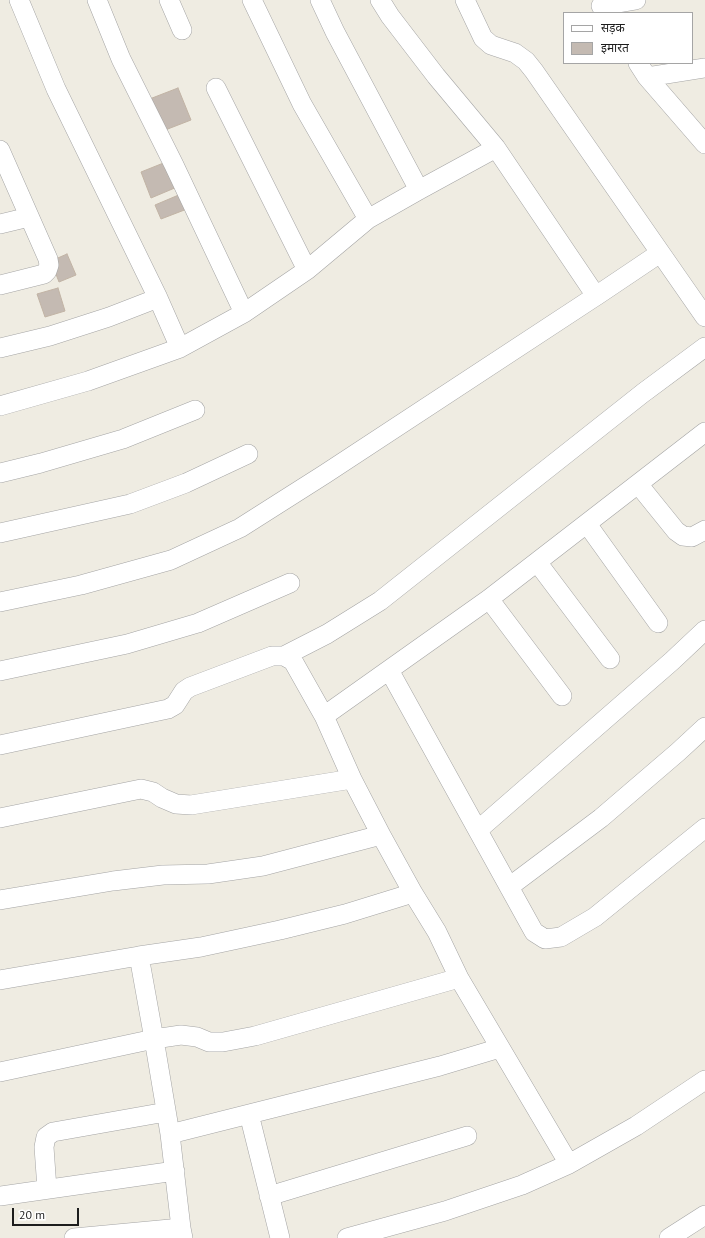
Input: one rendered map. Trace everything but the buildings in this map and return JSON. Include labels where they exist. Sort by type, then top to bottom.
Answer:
[{"type":"street","points":[[19,0],[56,89],[158,298],[180,348]]},
{"type":"street","points":[[96,0],[121,59],[174,165],[244,313]]},
{"type":"street","points":[[169,0],[182,30]]},
{"type":"street","points":[[252,0],[302,104],[368,220]]},
{"type":"street","points":[[320,0],[335,32],[419,190]]},
{"type":"street","points":[[380,0],[390,16],[436,76],[496,148],[596,296]]},
{"type":"street","points":[[466,0],[483,38],[491,45],[515,53],[526,60],[660,253],[703,310]]},
{"type":"street","points":[[602,6],[636,0]]},
{"type":"street","points":[[642,70],[705,68]]},
{"type":"street","points":[[642,70],[705,144]]},
{"type":"street","points":[[216,88],[307,270]]},
{"type":"street","points":[[0,406],[88,381],[180,348],[244,313],[307,270],[368,220],[496,148]]},
{"type":"street","points":[[0,150],[48,259],[49,266],[44,274],[0,285]]},
{"type":"street","points":[[0,224],[29,217]]},
{"type":"street","points":[[0,602],[81,585],[171,560],[240,528],[325,474],[660,253]]},
{"type":"street","points":[[0,348],[50,336],[109,317],[158,298]]},
{"type":"street","points":[[0,745],[168,709],[175,705],[184,691],[190,687],[272,656],[284,656],[328,634],[380,601],[643,393],[705,347]]},
{"type":"street","points":[[0,473],[41,463],[123,439],[195,410]]},
{"type":"street","points":[[324,716],[489,600],[705,432]]},
{"type":"street","points":[[0,533],[130,504],[186,483],[248,454]]},
{"type":"street","points":[[638,484],[676,531],[683,536],[692,537],[705,530]]},
{"type":"street","points":[[587,524],[658,623]]},
{"type":"street","points":[[537,562],[610,659]]},
{"type":"street","points":[[0,671],[127,644],[198,623],[290,583]]},
{"type":"street","points":[[489,600],[562,696]]},
{"type":"street","points":[[478,830],[637,692],[705,630]]},
{"type":"street","points":[[284,656],[293,661],[324,716],[352,779],[380,836],[437,932],[459,978],[569,1164]]},
{"type":"street","points":[[389,670],[534,932],[545,939],[561,937],[595,917],[705,828]]},
{"type":"street","points":[[509,887],[601,818],[705,727]]},
{"type":"street","points":[[0,818],[141,790],[153,792],[176,804],[191,805],[352,779]]},
{"type":"street","points":[[0,900],[113,881],[163,875],[208,874],[262,866],[380,836]]},
{"type":"street","points":[[0,980],[201,947],[345,914],[413,893]]},
{"type":"street","points":[[74,1238],[182,1233],[170,1134],[139,956]]},
{"type":"street","points":[[0,1072],[154,1039],[181,1035],[197,1037],[209,1042],[223,1042],[255,1036],[459,978]]},
{"type":"street","points":[[170,1134],[440,1066],[500,1048]]},
{"type":"street","points":[[347,1238],[445,1211],[522,1185],[569,1164],[636,1126],[705,1080]]},
{"type":"street","points":[[47,1189],[44,1147],[46,1137],[53,1132],[166,1112]]},
{"type":"street","points":[[249,1114],[280,1238]]},
{"type":"street","points":[[270,1196],[467,1136]]},
{"type":"street","points":[[0,1196],[174,1171]]},
{"type":"street","points":[[669,1238],[705,1215]]}]
